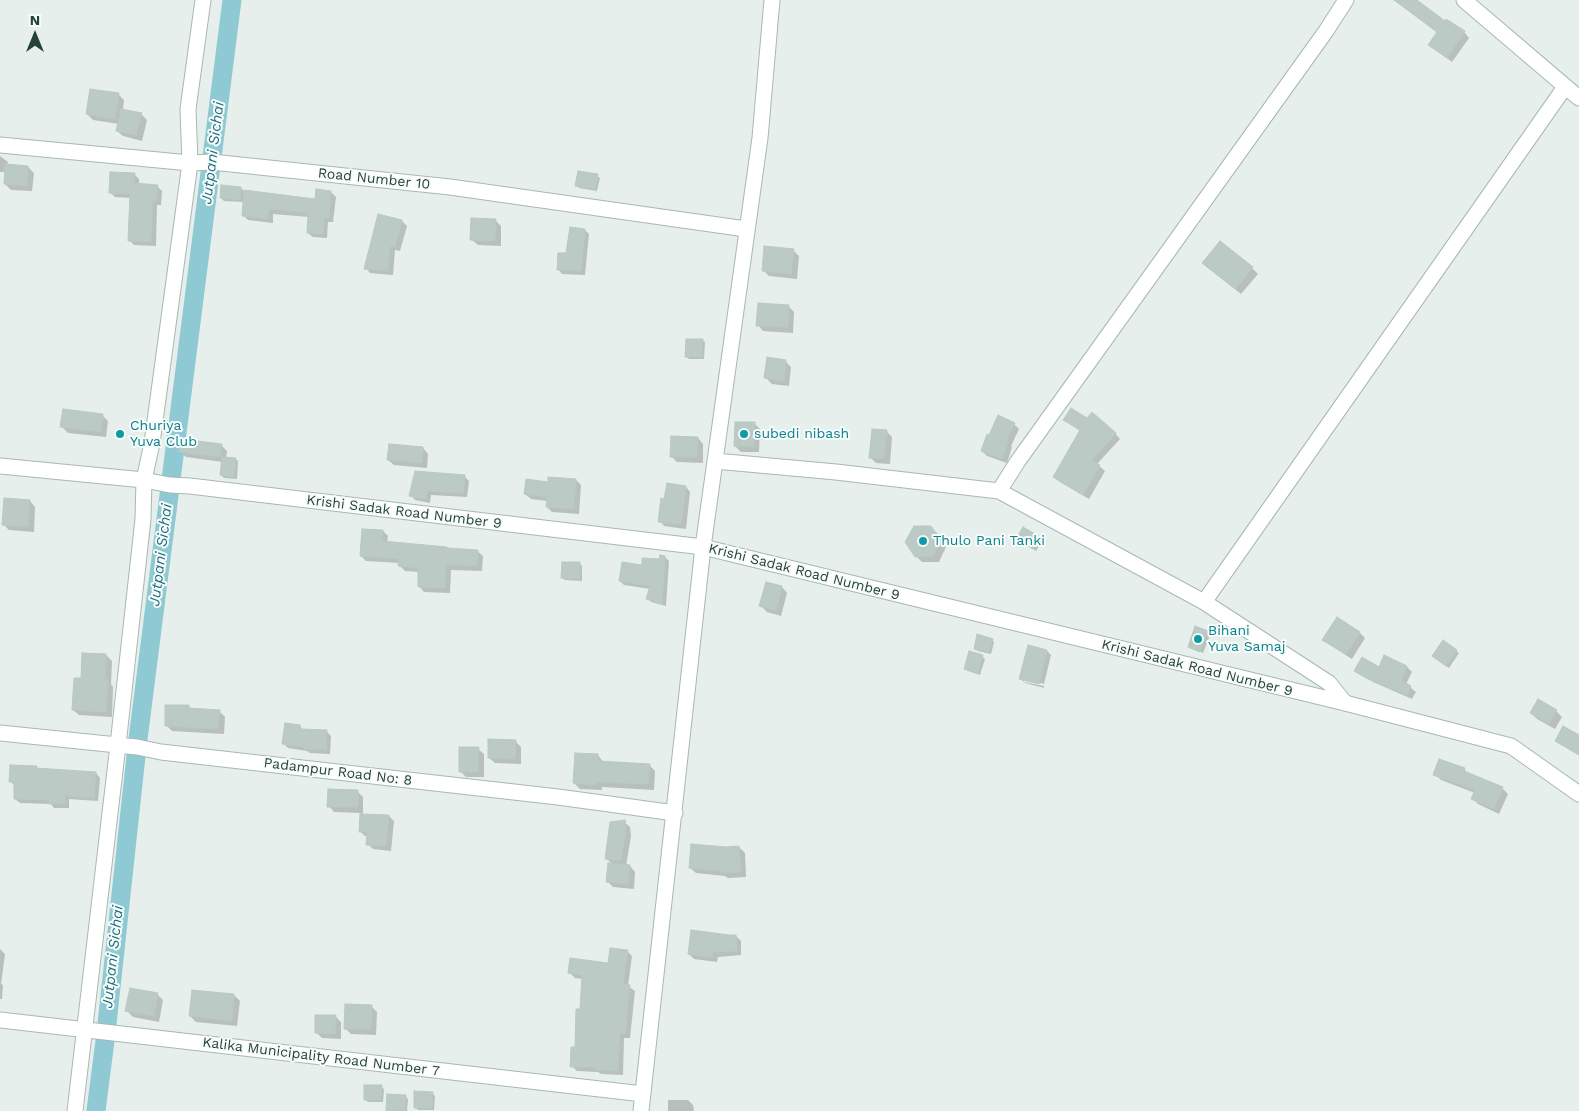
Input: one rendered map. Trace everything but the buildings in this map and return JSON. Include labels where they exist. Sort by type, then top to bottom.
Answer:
[{"type":"street","points":[[75,1111],[118,745],[142,519],[144,480],[152,443],[190,163],[188,109],[203,0]]},
{"type":"street","points":[[641,1111],[703,547],[760,138],[772,0]]},
{"type":"street","points":[[999,491],[1018,461],[1326,31],[1346,0]]},
{"type":"street","points":[[1464,0],[1579,98]]},
{"type":"street","points":[[1204,602],[1565,87]]},
{"type":"street","name":"Road Number 10","points":[[0,145],[190,163],[212,162],[441,186],[746,229]]},
{"type":"street","points":[[715,461],[836,472],[999,491],[1204,602],[1329,683],[1345,703]]},
{"type":"street","name":"Krishi Sadak Road Number 9","points":[[0,466],[144,480],[170,485],[703,547],[1345,703],[1511,746],[1579,794]]},
{"type":"street","name":"Padampur Road No: 8","points":[[0,733],[118,745],[558,797],[675,813]]},
{"type":"street","name":"Kalika Municipality Road Number 7","points":[[0,1020],[642,1094]]},
{"type":"waterway","name":"Jutpani Sichai","points":[[96,1111],[137,747],[232,0]]},
{"type":"place","name":"Churiya Yuva Club","points":[[120,434]]},
{"type":"place","name":"subedi nibash","points":[[744,434]]},
{"type":"place","name":"Thulo Pani Tanki","points":[[923,541]]},
{"type":"place","name":"Bihani Yuva Samaj","points":[[1198,639]]}]
